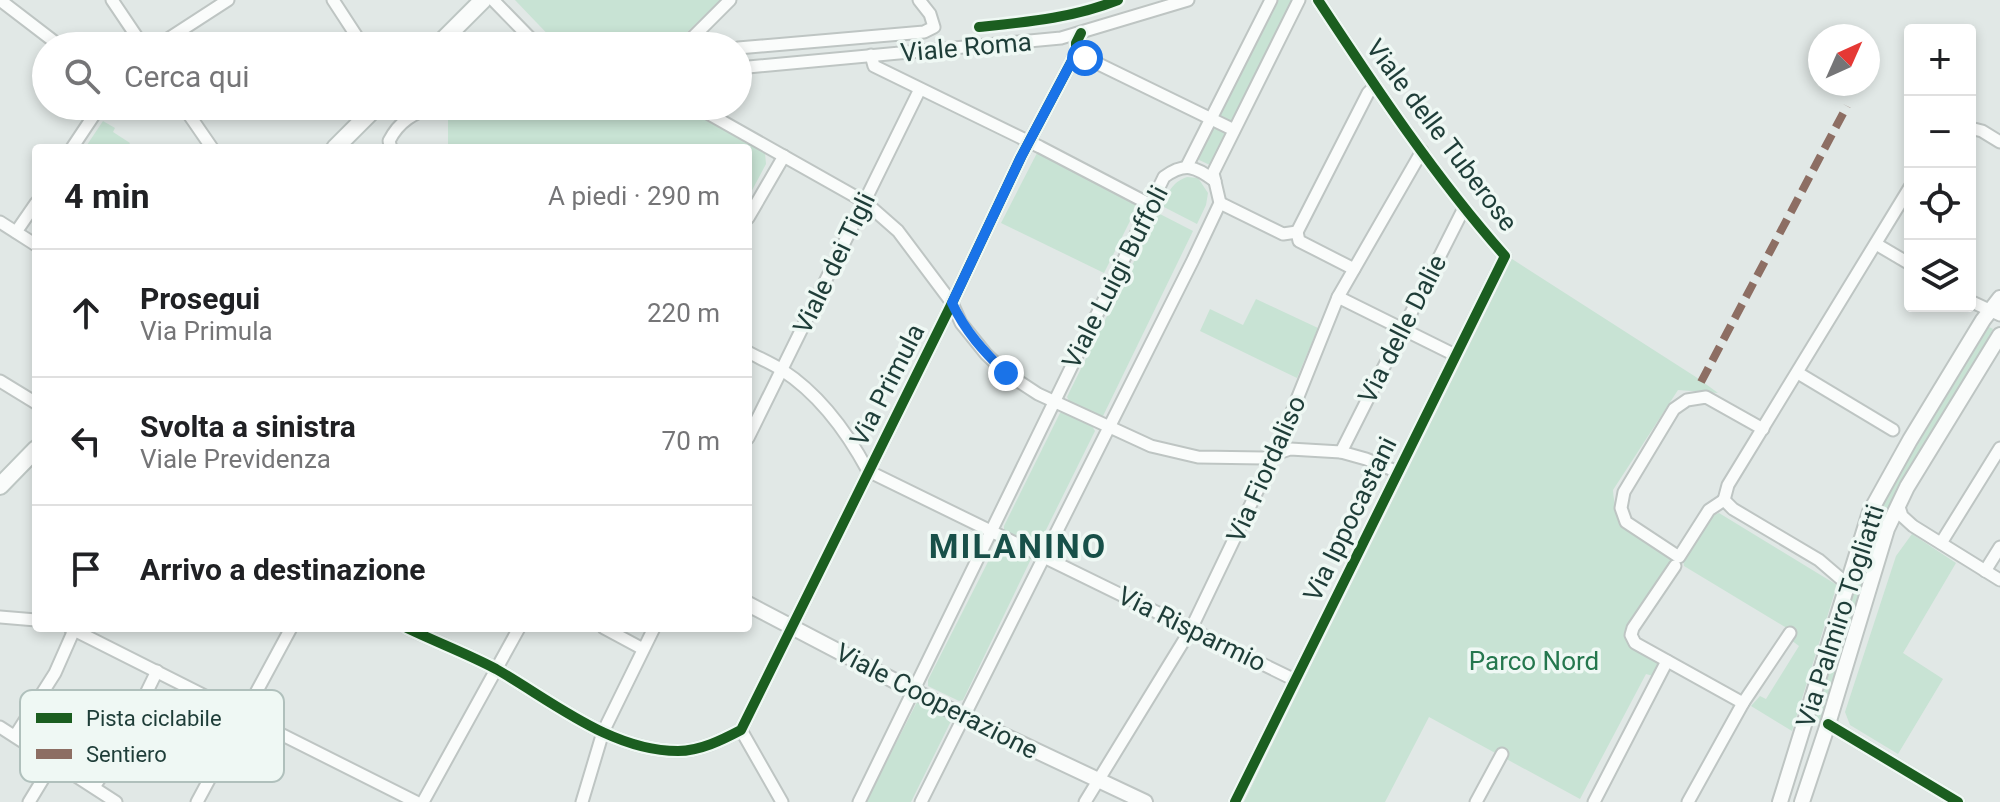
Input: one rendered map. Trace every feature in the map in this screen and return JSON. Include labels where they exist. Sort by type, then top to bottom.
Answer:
[{"type":"main road","points":[[451,32],[483,0]]},
{"type":"main road","points":[[339,144],[363,120]]},
{"type":"main road","points":[[1,483],[32,454]]},
{"type":"street","points":[[112,0],[134,32]]},
{"type":"street","points":[[333,0],[354,32]]},
{"type":"street","points":[[493,0],[524,32]]},
{"type":"street","points":[[698,32],[730,0]]},
{"type":"street","name":"Viale Roma","points":[[752,47],[924,32],[934,27],[930,14],[919,0]]},
{"type":"street","name":"Viale Roma","points":[[752,67],[1061,38],[1188,0]]},
{"type":"street","name":"Viale Luigi Buffoli","points":[[859,802],[1164,177],[1187,166],[1271,0]]},
{"type":"street","points":[[921,802],[1220,203],[1213,173],[1299,0]]},
{"type":"street","name":"Viale delle Tuberose","points":[[1318,0],[1422,151],[1505,256]]},
{"type":"street","points":[[178,32],[224,1]]},
{"type":"street","points":[[1,3],[41,32]]},
{"type":"street","name":"Via Primula","points":[[741,730],[1029,141],[1076,53],[1076,43],[1081,33]]},
{"type":"street","points":[[1076,53],[1234,130]]},
{"type":"street","points":[[871,55],[874,66],[1029,141],[1151,205]]},
{"type":"street","points":[[1354,269],[1299,241],[1297,232],[1368,93],[1375,86]]},
{"type":"street","name":"Viale dei Tigli","points":[[752,430],[920,89]]},
{"type":"street","points":[[75,144],[91,120]]},
{"type":"street","points":[[193,120],[209,144]]},
{"type":"street","points":[[390,144],[395,129],[406,120]]},
{"type":"street","points":[[720,120],[865,202],[898,231],[986,354],[1027,387],[1053,400]]},
{"type":"street","points":[[1976,130],[2000,142]]},
{"type":"street","name":"Via Fiordaliso","points":[[1085,802],[1191,629],[1275,454],[1338,297],[1422,151]]},
{"type":"street","points":[[752,211],[784,156]]},
{"type":"street","name":"Viale Luigi Buffoli","points":[[1187,166],[1215,181]]},
{"type":"street","points":[[1763,429],[1706,397],[1687,400],[1674,409],[1624,492],[1621,508],[1626,522],[1679,557],[1709,510],[1724,500],[1728,485],[1763,429],[1798,373],[1904,197]]},
{"type":"street","points":[[1220,203],[1283,234],[1297,232]]},
{"type":"street","name":"Via delle Dalie","points":[[1341,452],[1464,208]]},
{"type":"street","points":[[16,232],[32,209]]},
{"type":"street","points":[[1,224],[32,242]]},
{"type":"street","points":[[1876,244],[1904,260]]},
{"type":"street","name":"Via Ippocastani","points":[[1235,802],[1505,256]]},
{"type":"street","points":[[1338,297],[1455,355]]},
{"type":"street","name":"Via Palmiro Togliatti","points":[[1780,802],[1864,527],[1882,487],[1995,313],[2000,298]]},
{"type":"street","points":[[1976,304],[1995,313]]},
{"type":"street","name":"Via Palmiro Togliatti","points":[[1802,802],[1881,543],[1898,504],[2000,335]]},
{"type":"street","points":[[752,354],[782,369],[831,414],[848,435],[868,471],[1045,558]]},
{"type":"street","points":[[1798,373],[1893,430]]},
{"type":"street","points":[[0,381],[32,401]]},
{"type":"street","name":"Viale Luigi Buffoli","points":[[1053,400],[1151,446],[1198,457],[1250,459],[1290,449],[1341,452],[1398,472]]},
{"type":"street","points":[[1941,543],[2000,448]]},
{"type":"street","points":[[1724,500],[1733,509],[1819,560],[1847,584]]},
{"type":"street","points":[[1898,504],[1902,516],[1913,526],[2000,580]]},
{"type":"street","points":[[1881,543],[1898,527],[1913,526]]},
{"type":"street","points":[[1985,571],[2000,547]]},
{"type":"street","name":"Via Risparmio","points":[[1045,558],[1295,680]]},
{"type":"street","points":[[1675,566],[1631,635],[1635,643],[1743,703]]},
{"type":"street","name":"Viale Cooperazione","points":[[752,606],[914,692],[1145,802]]},
{"type":"street","points":[[0,617],[32,620]]},
{"type":"street","points":[[44,690],[55,673],[71,632]]},
{"type":"street","points":[[78,632],[194,690]]},
{"type":"street","points":[[258,690],[289,632]]},
{"type":"street","points":[[416,632],[497,670],[603,732],[646,747],[679,751],[714,744],[741,730],[782,802]]},
{"type":"street","points":[[423,802],[517,632]]},
{"type":"street","points":[[611,632],[643,649]]},
{"type":"street","points":[[582,802],[603,732],[652,632]]},
{"type":"street","points":[[1688,802],[1743,703],[1790,633]]},
{"type":"street","points":[[1594,802],[1667,661]]},
{"type":"street","points":[[148,690],[157,671]]},
{"type":"street","points":[[1828,724],[1958,802]]},
{"type":"street","name":"Via Palmiro Togliatti","points":[[1792,765],[1817,728],[1828,724]]},
{"type":"street","points":[[0,727],[20,739]]},
{"type":"street","points":[[15,736],[20,728]]},
{"type":"street","points":[[284,736],[416,802]]},
{"type":"street","points":[[1476,802],[1502,754]]},
{"type":"street","points":[[1792,765],[1794,802]]},
{"type":"street","points":[[29,802],[41,782]]},
{"type":"street","points":[[86,782],[116,802]]},
{"type":"street","points":[[94,787],[97,782]]},
{"type":"street","points":[[197,802],[208,782]]},
{"type":"green space","points":[[515,0],[720,0],[687,32],[546,32]]},
{"type":"green space","points":[[1275,0],[1294,0],[1233,124],[1218,117]]},
{"type":"green space","points":[[448,120],[709,120],[750,144],[448,144]]},
{"type":"green space","points":[[103,121],[130,143],[129,144],[88,144]]},
{"type":"green space","points":[[1214,126],[1228,133],[1212,166],[1197,159]]},
{"type":"green space","points":[[752,145],[765,153],[766,164],[752,190]]},
{"type":"green space","points":[[1037,153],[1138,205],[1104,273],[1001,223]]},
{"type":"green space","points":[[1187,177],[1198,178],[1208,193],[1197,224],[1162,206],[1174,185]]},
{"type":"green space","points":[[1158,213],[1193,231],[1103,416],[1098,418],[1070,403],[1067,397]]},
{"type":"green space","name":"Parco Nord","points":[[1509,257],[1718,393],[1678,390],[1613,490],[1624,525],[1673,559],[1628,625],[1631,646],[1659,664],[1653,676],[1646,674],[1580,799],[1429,717],[1385,802],[1244,802]]},
{"type":"green space","points":[[1256,299],[1318,328],[1297,378],[1200,331],[1210,309],[1243,325]]},
{"type":"green space","points":[[1989,327],[1993,329],[1959,391],[1893,501],[1822,720],[1819,720],[1815,714],[1880,506]]},
{"type":"green space","points":[[1064,411],[1092,426],[1095,431],[1035,547],[1004,532],[1004,526],[1060,413]]},
{"type":"green space","points":[[1719,513],[1837,585],[1792,731],[1751,706],[1760,696],[1766,699],[1799,646],[1791,640],[1795,633],[1684,566],[1683,559],[1708,518]]},
{"type":"green space","points":[[1912,534],[1956,563],[1903,653],[1943,679],[1898,754],[1850,725],[1845,712],[1896,556]]},
{"type":"green space","points":[[999,540],[1030,555],[1031,559],[963,700],[959,701],[928,686],[928,680]]},
{"type":"green space","points":[[917,702],[949,717],[951,721],[911,802],[866,802]]},
{"type":"marked path","points":[[1701,382],[1847,106]]},
{"type":"cycle path","points":[[979,27],[1067,15],[1118,0]]},
{"type":"cycle path","points":[[1235,802],[1505,256],[1430,163],[1318,0]]},
{"type":"cycle path","points":[[416,632],[496,669],[583,722],[629,743],[653,749],[686,751],[741,730],[1021,157],[1076,53],[1076,43],[1081,33]]},
{"type":"cycle path","points":[[1828,724],[1958,802]]},
{"type":"district","name":"MILANINO","points":[[1018,546]]},
{"type":"route","points":[[1006,373],[961,323],[952,303],[1021,157],[1076,53],[1085,58]]}]
